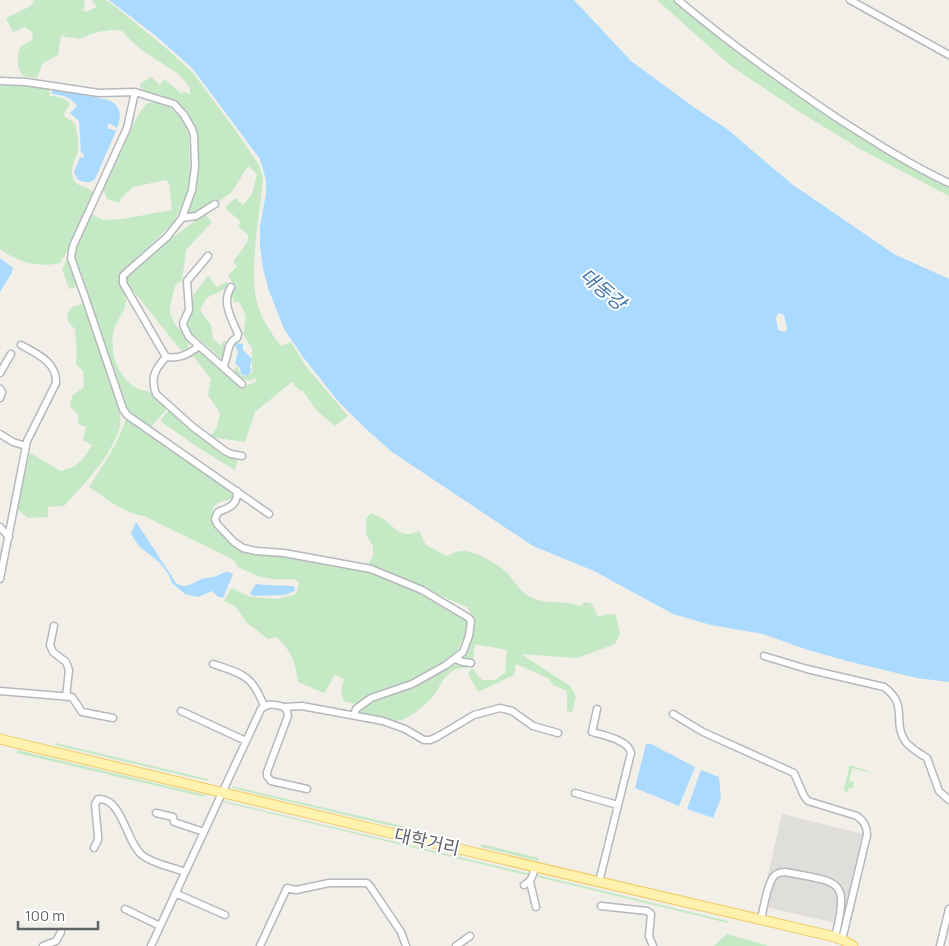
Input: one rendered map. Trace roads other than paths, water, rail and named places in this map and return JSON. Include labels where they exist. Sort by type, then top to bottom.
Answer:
[{"type":"main road","name":"대학거리","points":[[0,738],[838,938],[853,946]]},
{"type":"street","points":[[678,0],[719,35],[790,86],[911,164],[949,183]]},
{"type":"street","points":[[850,0],[949,55]]},
{"type":"street","points":[[0,81],[26,82],[99,93],[135,92],[174,104],[184,115],[192,129],[195,146],[195,176],[182,218],[167,237],[127,272],[123,279],[123,283],[166,357]]},
{"type":"street","points":[[135,92],[127,128],[73,246],[70,258],[122,409],[127,416],[269,514]]},
{"type":"street","points":[[182,218],[196,216],[215,204]]},
{"type":"street","points":[[208,256],[186,283],[189,310],[183,323],[184,327],[189,337],[198,346],[242,384]]},
{"type":"street","points":[[223,367],[227,360],[229,344],[237,338],[238,334],[226,304],[226,296],[231,287]]},
{"type":"street","points":[[0,579],[26,446],[30,434],[56,383],[53,368],[44,357],[21,345]]},
{"type":"street","points":[[198,346],[189,354],[166,357],[155,370],[156,394],[192,426],[225,451],[242,456]]},
{"type":"street","points":[[0,373],[11,354]]},
{"type":"street","points":[[0,389],[2,392],[0,398]]},
{"type":"street","points":[[0,434],[13,442],[26,446]]},
{"type":"street","points":[[237,492],[235,504],[218,512],[215,515],[215,519],[217,524],[234,542],[243,548],[284,553],[371,569],[422,590],[471,621],[469,636],[462,652],[446,666],[412,684],[371,698],[356,709],[354,715]]},
{"type":"street","points":[[0,527],[9,537]]},
{"type":"street","points":[[54,626],[50,645],[53,652],[66,662],[69,670],[66,697]]},
{"type":"street","points":[[764,656],[807,669],[884,687],[891,692],[899,705],[900,728],[904,740],[912,749],[927,758],[939,791],[949,800]]},
{"type":"street","points":[[454,659],[471,663]]},
{"type":"street","points":[[213,664],[239,673],[250,680],[264,706]]},
{"type":"street","points":[[0,691],[72,697],[82,712],[113,718]]},
{"type":"street","points":[[151,946],[264,706],[268,704],[284,707],[302,706],[383,721],[404,729],[424,740],[430,740],[474,715],[500,708],[512,711],[533,726],[558,733]]},
{"type":"street","points":[[284,707],[288,716],[267,776],[272,781],[307,789]]},
{"type":"street","points":[[597,709],[592,732],[615,738],[630,749],[599,882]]},
{"type":"street","points":[[181,712],[246,741]]},
{"type":"street","points":[[673,714],[703,732],[794,773],[808,801],[862,819],[867,829],[867,835],[838,938]]},
{"type":"street","points":[[575,793],[618,805]]},
{"type":"street","points":[[94,848],[98,836],[95,804],[98,799],[106,800],[116,809],[135,847],[141,854],[149,859],[185,872]]},
{"type":"street","points":[[156,813],[173,817],[174,822],[204,832]]},
{"type":"street","points":[[535,867],[527,883],[536,908]]},
{"type":"street","points":[[761,920],[774,876],[786,872],[831,881],[839,888],[841,895],[842,904],[838,938]]},
{"type":"street","points":[[260,946],[287,888],[296,890],[330,883],[367,883],[400,932],[406,946]]},
{"type":"street","points":[[175,893],[225,915]]},
{"type":"street","points":[[601,906],[647,911],[651,914],[649,936],[653,946]]},
{"type":"street","points":[[125,909],[160,926]]},
{"type":"street","points":[[940,946],[949,909]]},
{"type":"street","points":[[43,946],[56,940],[61,932]]},
{"type":"street","points":[[456,946],[470,936]]},
{"type":"water","name":"대동강","points":[[109,0],[574,0],[631,61],[727,129],[793,185],[894,254],[949,279],[949,682],[917,678],[847,661],[763,634],[711,625],[673,614],[594,571],[533,546],[392,452],[337,400],[303,357],[284,329],[268,288],[263,268],[260,226],[266,194],[266,180],[260,159],[193,69],[156,36]],"holes":[[[778,313],[784,315],[787,329],[785,332],[778,330],[776,318]]]},
{"type":"water","points":[[54,89],[108,100],[118,108],[120,119],[117,128],[109,123],[107,128],[116,131],[95,179],[90,182],[78,180],[74,172],[80,157],[83,158],[84,154],[81,152],[79,121],[70,113],[77,106],[66,97],[52,94],[51,92]]},
{"type":"water","points":[[0,258],[13,268],[0,292]]},
{"type":"water","points":[[237,343],[243,344],[243,350],[252,359],[251,372],[247,376],[241,374],[240,368],[235,363],[238,352],[235,346]]},
{"type":"water","points":[[137,523],[176,583],[183,586],[225,572],[233,574],[223,598],[217,596],[212,591],[198,597],[185,594],[172,583],[169,575],[160,563],[139,546],[131,534]]},
{"type":"water","points":[[256,584],[294,586],[295,591],[284,595],[253,596],[250,593]]},
{"type":"water","points":[[646,744],[651,744],[695,767],[679,806],[635,788]]},
{"type":"water","points":[[701,770],[719,777],[721,798],[713,818],[687,809]]}]
